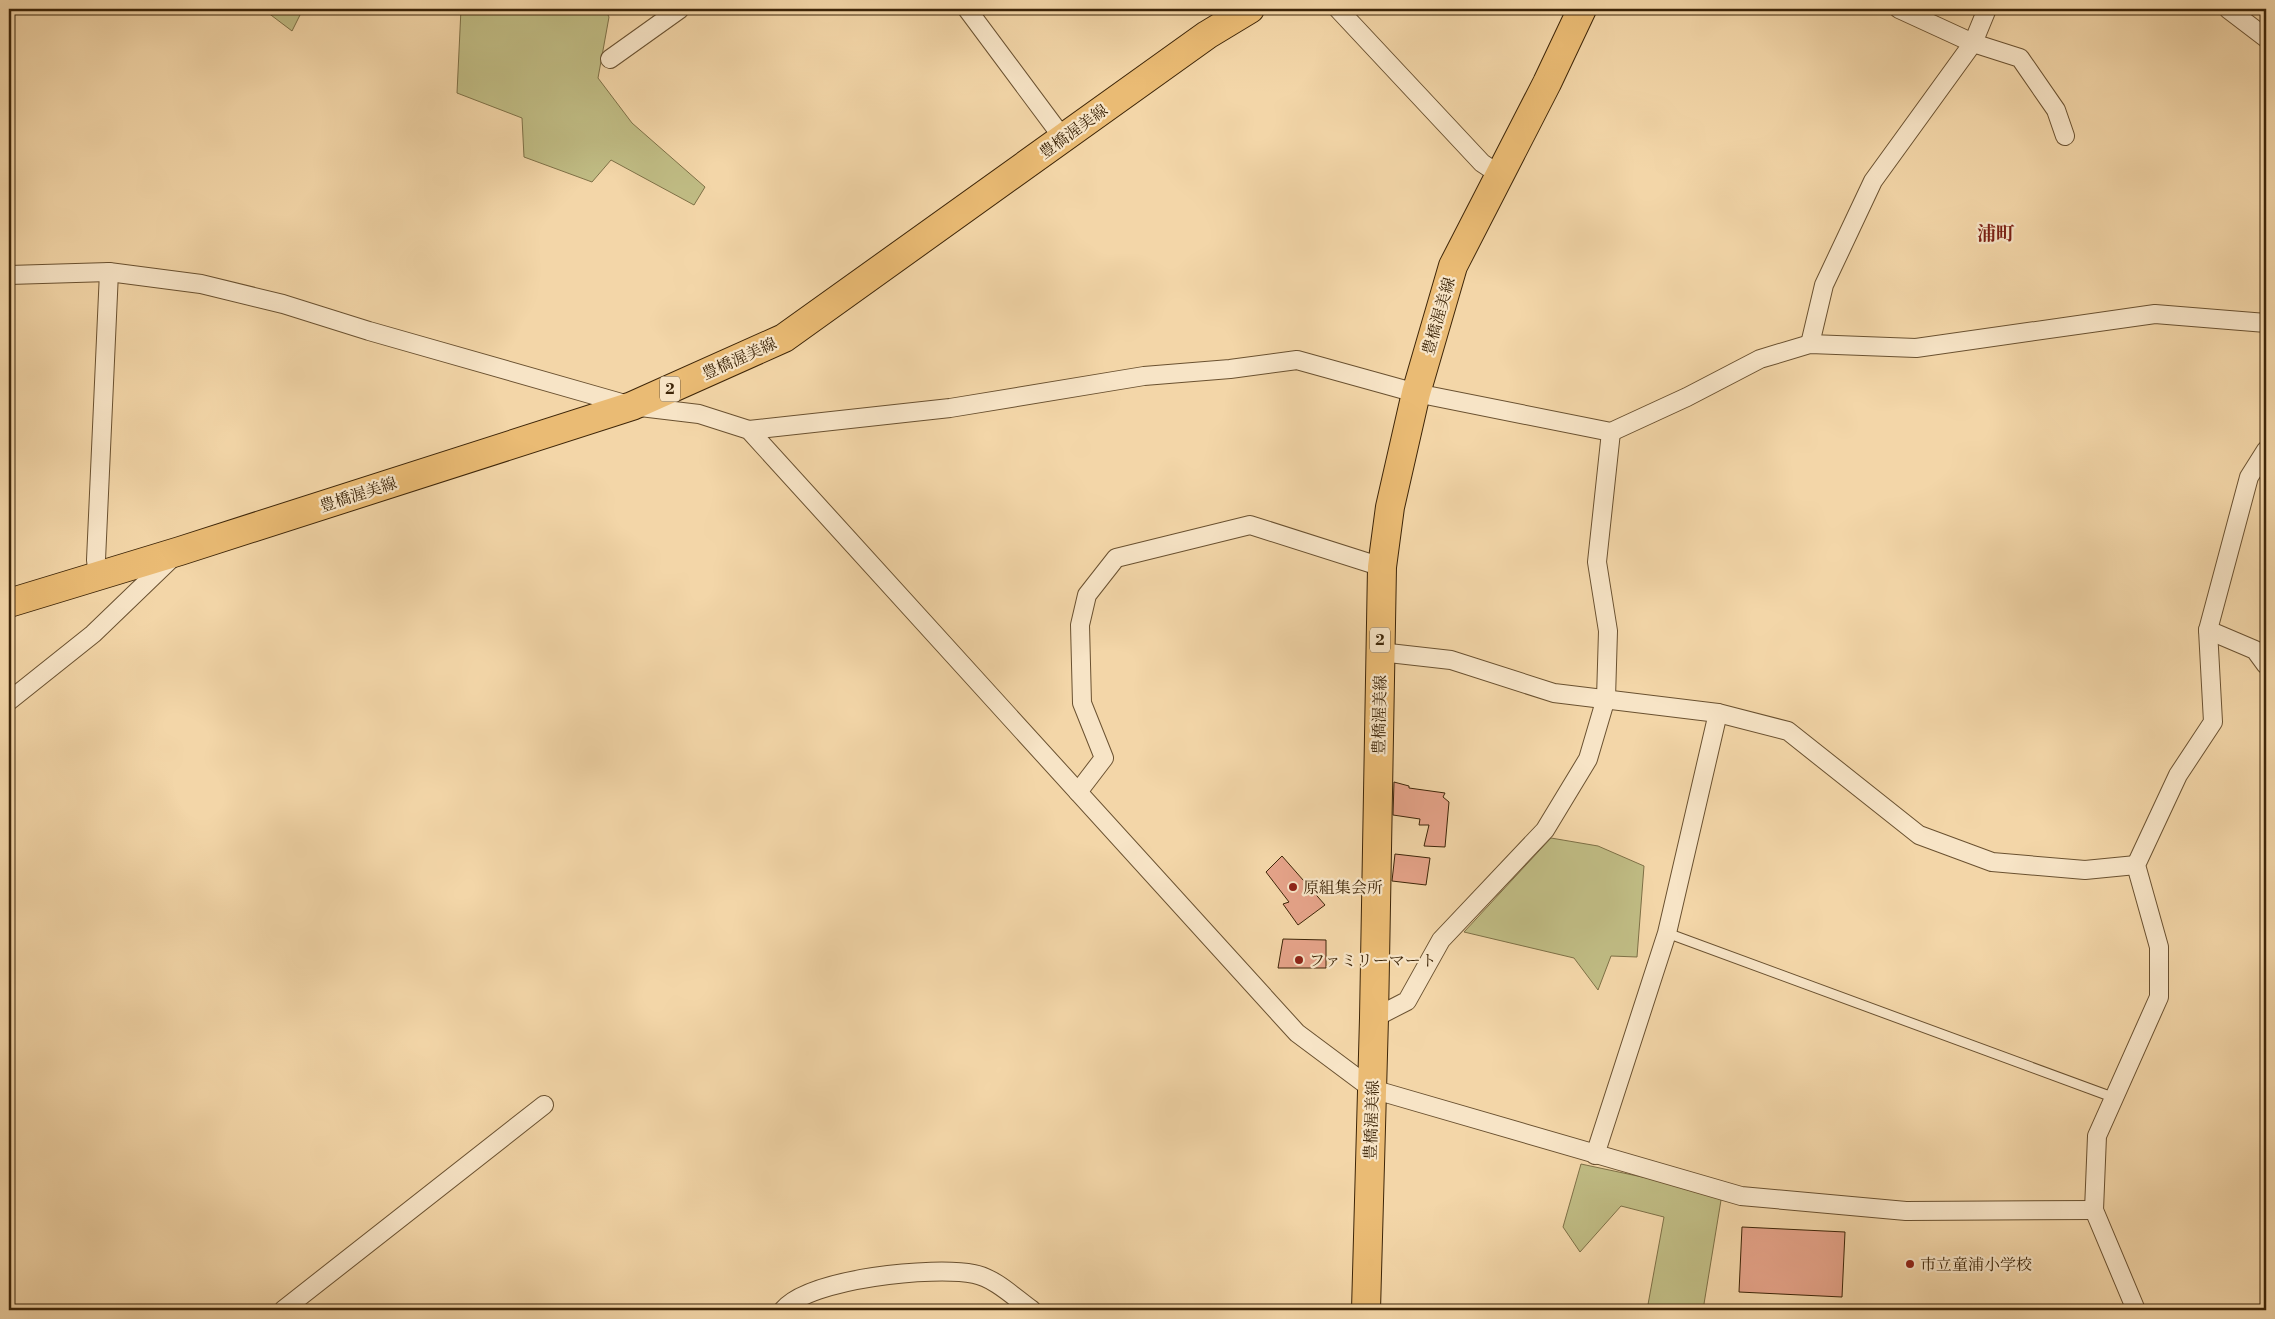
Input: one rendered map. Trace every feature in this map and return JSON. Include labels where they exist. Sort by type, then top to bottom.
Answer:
[{"type":"main road","name":"豊橋渥美線","points":[[9,603],[180,551],[632,406],[784,338],[1207,35],[1250,9]]},
{"type":"main road","name":"豊橋渥美線","points":[[1366,1310],[1374,1018],[1382,567],[1390,507],[1416,393],[1453,266],[1582,9]]},
{"type":"street","points":[[610,59],[680,9]]},
{"type":"street","points":[[966,9],[1063,138]]},
{"type":"street","points":[[1338,9],[1482,162],[1500,175]]},
{"type":"street","points":[[1899,9],[1973,43],[2020,58],[2056,110],[2065,136]]},
{"type":"street","points":[[1810,344],[1824,285],[1873,181],[1973,43],[1988,9]]},
{"type":"street","points":[[2228,9],[2266,38]]},
{"type":"street","points":[[9,275],[109,272],[201,284],[283,304],[369,331],[632,406],[698,414],[749,430],[950,408],[1144,376],[1230,369],[1297,360],[1416,393],[1611,432],[1687,397],[1760,359],[1810,344],[1916,348],[2155,314],[2266,323]]},
{"type":"street","points":[[98,575],[96,560],[109,272]]},
{"type":"street","points":[[749,430],[1297,1033],[1372,1089],[1594,1155],[1741,1196],[1906,1211],[2094,1210]]},
{"type":"street","points":[[1374,1018],[1407,1001],[1441,940],[1545,830],[1588,759],[1606,698],[1608,631],[1597,562],[1611,432]]},
{"type":"street","points":[[2136,1310],[2094,1210],[2097,1136],[2160,997],[2159,947],[2136,865],[2178,776],[2214,722],[2208,630],[2249,477],[2266,450]]},
{"type":"street","points":[[1078,792],[1104,758],[1082,703],[1080,625],[1087,595],[1116,558],[1250,525],[1382,567]]},
{"type":"street","points":[[9,701],[93,634],[180,551]]},
{"type":"street","points":[[2208,630],[2255,650],[2266,665]]},
{"type":"street","points":[[1380,652],[1451,660],[1554,693],[1718,713],[1788,731],[1919,836],[1992,862],[2086,870],[2136,865]]},
{"type":"street","points":[[1594,1155],[1667,933],[1718,713]]},
{"type":"street","points":[[284,1310],[544,1105]]},
{"type":"street","points":[[783,1310],[803,1296],[866,1277],[924,1272],[976,1274],[1000,1287],[1032,1310]]},
{"type":"lane","points":[[1667,933],[2115,1098]]},
{"type":"shaded area","points":[[263,9],[303,9],[292,31]]},
{"type":"shaded area","points":[[461,9],[605,9],[609,17],[598,78],[632,123],[705,187],[694,205],[611,160],[592,182],[524,157],[522,118],[457,93]]},
{"type":"shaded area","points":[[1551,838],[1598,846],[1644,866],[1637,957],[1611,956],[1598,990],[1574,958],[1464,932]]},
{"type":"shaded area","points":[[1581,1164],[1722,1194],[1703,1310],[1647,1310],[1664,1217],[1621,1206],[1580,1252],[1563,1227]]},
{"type":"building","points":[[1394,782],[1409,786],[1409,788],[1445,793],[1443,797],[1449,802],[1445,847],[1424,846],[1429,825],[1419,825],[1420,819],[1393,815]]},
{"type":"building","points":[[1395,854],[1430,858],[1426,885],[1392,881]]},
{"type":"building","name":"原組集会所","points":[[1282,856],[1325,905],[1298,925],[1283,904],[1289,902],[1266,872]]},
{"type":"building","name":"ファミリーマート","points":[[1283,939],[1326,940],[1326,968],[1278,968]]},
{"type":"building","points":[[1742,1227],[1845,1232],[1842,1297],[1739,1292]]},
{"type":"place","name":"原組集会所","points":[[1293,887]]},
{"type":"place","name":"ファミリーマート","points":[[1299,960]]},
{"type":"place","name":"市立童浦小学校","points":[[1910,1264]]},
{"type":"district","name":"浦町","points":[[1996,233]]}]
